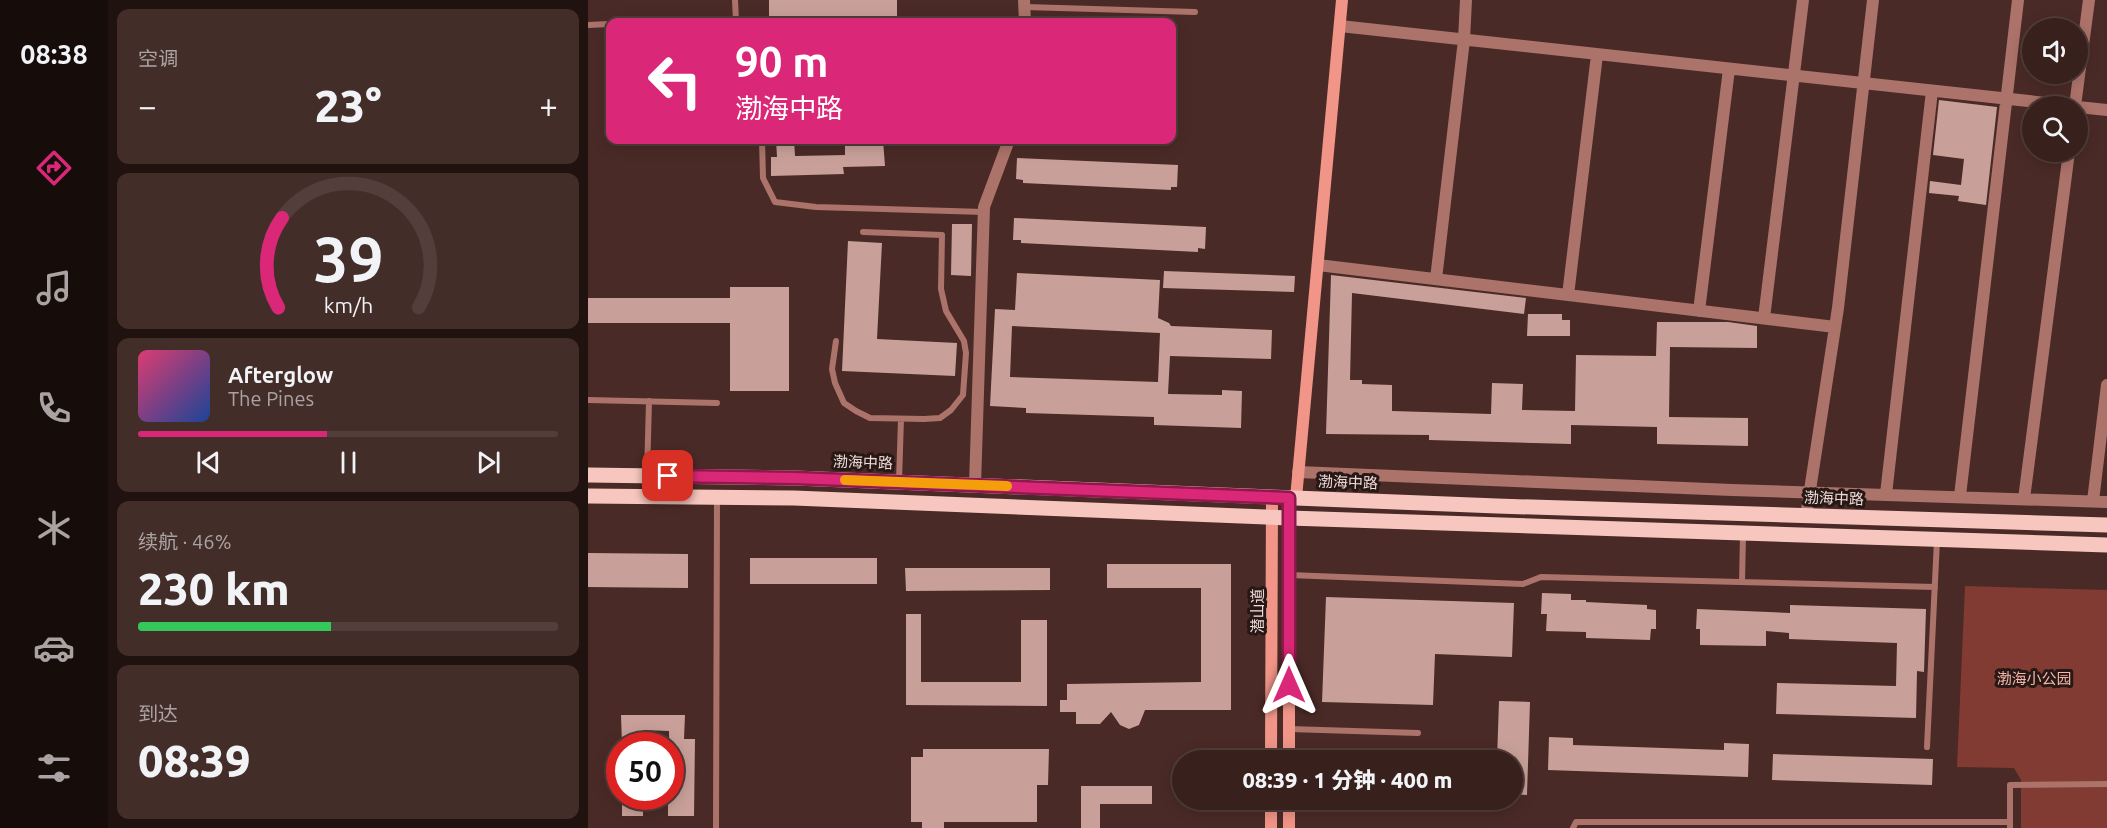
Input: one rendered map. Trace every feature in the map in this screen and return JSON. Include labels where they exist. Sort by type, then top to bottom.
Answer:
[{"type":"main road","points":[[1289,750],[1289,518],[1298,472],[1342,0]]},
{"type":"main road","name":"渤海中路","points":[[588,476],[795,478],[1292,498],[2107,525]]},
{"type":"main road","points":[[588,495],[794,498],[1289,518],[2107,545]]},
{"type":"main road","name":"潜山道","points":[[1271,750],[1272,497]]},
{"type":"main road","points":[[1271,810],[1271,828]]},
{"type":"main road","points":[[1289,810],[1289,828]]},
{"type":"street","points":[[1436,279],[1464,40],[1466,0]]},
{"type":"street","points":[[1764,318],[1803,0]]},
{"type":"street","points":[[1806,516],[1835,327],[1873,0]]},
{"type":"street","points":[[1960,496],[2018,0]]},
{"type":"street","points":[[2076,96],[2089,0]]},
{"type":"street","points":[[1340,26],[2022,101]]},
{"type":"street","points":[[1568,295],[1598,55]]},
{"type":"street","points":[[1699,310],[1729,69]]},
{"type":"street","points":[[1886,494],[1932,91]]},
{"type":"street","points":[[2088,108],[2107,110]]},
{"type":"street","points":[[975,485],[984,207],[1008,144]]},
{"type":"street","points":[[2024,499],[2068,162]]},
{"type":"street","points":[[1318,265],[1835,327]]},
{"type":"street","points":[[2092,501],[2107,385]]},
{"type":"street","points":[[1298,472],[2107,502]]},
{"type":"lane","points":[[735,0],[736,18]]},
{"type":"lane","points":[[1025,4],[1195,12]]},
{"type":"lane","points":[[588,25],[606,24]]},
{"type":"lane","points":[[762,144],[763,178],[775,202],[816,207],[984,212]]},
{"type":"lane","points":[[836,341],[831,369],[835,383],[844,403],[870,418],[940,418],[951,410],[963,395],[966,365],[964,341],[946,311],[941,289],[942,235],[863,232]]},
{"type":"lane","points":[[588,400],[717,403]]},
{"type":"lane","points":[[647,476],[649,401]]},
{"type":"lane","points":[[899,482],[901,419]]},
{"type":"lane","points":[[716,828],[717,497]]},
{"type":"lane","points":[[1742,582],[1743,534]]},
{"type":"lane","points":[[1927,747],[1937,540]]},
{"type":"lane","points":[[1289,575],[1523,584],[1541,577],[1935,587]]},
{"type":"lane","points":[[1289,729],[1418,733]]},
{"type":"lane","points":[[1573,828],[1576,822],[2010,825],[2010,785],[2107,784]]},
{"type":"green space","name":"渤海小公园","points":[[1965,586],[2107,590],[2107,828],[2021,828],[2021,780],[2014,768],[1957,767]]},
{"type":"building","points":[[769,0],[897,0],[897,18],[769,18]]},
{"type":"building","points":[[1939,100],[1997,107],[1986,205],[1958,201],[1959,196],[1929,193],[1930,181],[1961,185],[1964,159],[1933,155]]},
{"type":"building","points":[[776,144],[794,144],[795,156],[845,155],[845,144],[883,144],[885,166],[843,167],[844,174],[771,176],[771,157],[777,157]]},
{"type":"building","points":[[1017,158],[1178,165],[1177,187],[1171,187],[1171,190],[1023,183],[1023,180],[1016,179]]},
{"type":"building","points":[[1014,218],[1206,227],[1205,249],[1198,248],[1198,252],[1021,243],[1021,240],[1013,240]]},
{"type":"building","points":[[952,224],[972,224],[971,276],[951,275]]},
{"type":"building","points":[[848,241],[882,243],[877,339],[957,343],[955,376],[842,371]]},
{"type":"building","points":[[1164,271],[1295,276],[1294,292],[1163,288]]},
{"type":"building","points":[[1017,273],[1160,280],[1158,318],[1171,326],[1272,330],[1271,359],[1170,356],[1168,394],[1222,395],[1222,390],[1242,391],[1241,428],[1154,425],[1154,417],[1026,413],[1026,408],[990,406],[995,309],[1015,310]],"holes":[[[1012,326],[1160,333],[1158,382],[1010,377]]]},
{"type":"building","points":[[1331,275],[1526,298],[1524,314],[1352,293],[1350,380],[1362,380],[1362,384],[1392,385],[1392,411],[1491,414],[1492,383],[1523,384],[1522,410],[1575,411],[1576,355],[1656,356],[1657,322],[1728,322],[1757,326],[1757,348],[1670,347],[1669,417],[1748,418],[1748,446],[1657,444],[1657,427],[1571,425],[1571,444],[1429,440],[1429,435],[1326,434]]},
{"type":"building","points":[[730,287],[789,287],[789,391],[730,391],[730,323],[588,323],[588,298],[730,298]]},
{"type":"building","points":[[1528,314],[1562,314],[1562,320],[1570,320],[1570,336],[1527,336]]},
{"type":"building","points":[[588,553],[688,554],[688,588],[588,587]]},
{"type":"building","points":[[750,558],[877,558],[877,584],[750,584]]},
{"type":"building","points":[[1107,564],[1231,564],[1231,710],[1145,710],[1139,725],[1129,729],[1120,725],[1111,712],[1100,724],[1076,724],[1076,712],[1060,712],[1060,700],[1067,700],[1067,684],[1201,682],[1201,588],[1107,588]]},
{"type":"building","points":[[905,568],[1050,568],[1050,590],[906,591]]},
{"type":"building","points":[[1542,593],[1571,594],[1571,600],[1586,600],[1586,602],[1647,605],[1647,609],[1656,610],[1656,629],[1651,629],[1650,640],[1586,638],[1586,632],[1546,631],[1547,614],[1541,614]]},
{"type":"building","points":[[1326,597],[1514,603],[1512,657],[1435,654],[1433,705],[1322,702]]},
{"type":"building","points":[[1790,605],[1926,609],[1924,672],[1917,671],[1916,718],[1776,714],[1777,683],[1896,686],[1897,643],[1789,639],[1789,633],[1766,631],[1766,646],[1700,645],[1700,629],[1696,629],[1697,609],[1790,613]]},
{"type":"building","points":[[906,614],[921,614],[921,682],[1021,682],[1021,620],[1047,620],[1047,706],[906,705]]},
{"type":"building","points":[[1499,701],[1530,702],[1527,795],[1523,795],[1523,750],[1497,750]]},
{"type":"building","points":[[621,715],[685,715],[684,739],[684,732],[644,730],[644,732],[622,732]]},
{"type":"building","points":[[1549,737],[1573,738],[1573,745],[1724,750],[1724,743],[1749,744],[1748,777],[1548,770]]},
{"type":"building","points":[[684,739],[695,739],[694,816],[668,816],[668,810],[684,810]]},
{"type":"building","points":[[923,749],[1049,749],[1048,785],[1037,785],[1037,822],[944,822],[944,828],[922,828],[922,822],[911,822],[911,757],[923,757]]},
{"type":"building","points":[[1773,754],[1933,759],[1932,785],[1772,780]]},
{"type":"building","points":[[1081,786],[1152,786],[1152,804],[1100,804],[1100,828],[1081,828]]},
{"type":"building","points":[[622,810],[643,810],[643,816],[622,816]]},
{"type":"slow traffic","points":[[845,480],[1007,486]]},
{"type":"route","points":[[668,476],[795,478],[1289,498],[1289,685]]}]
